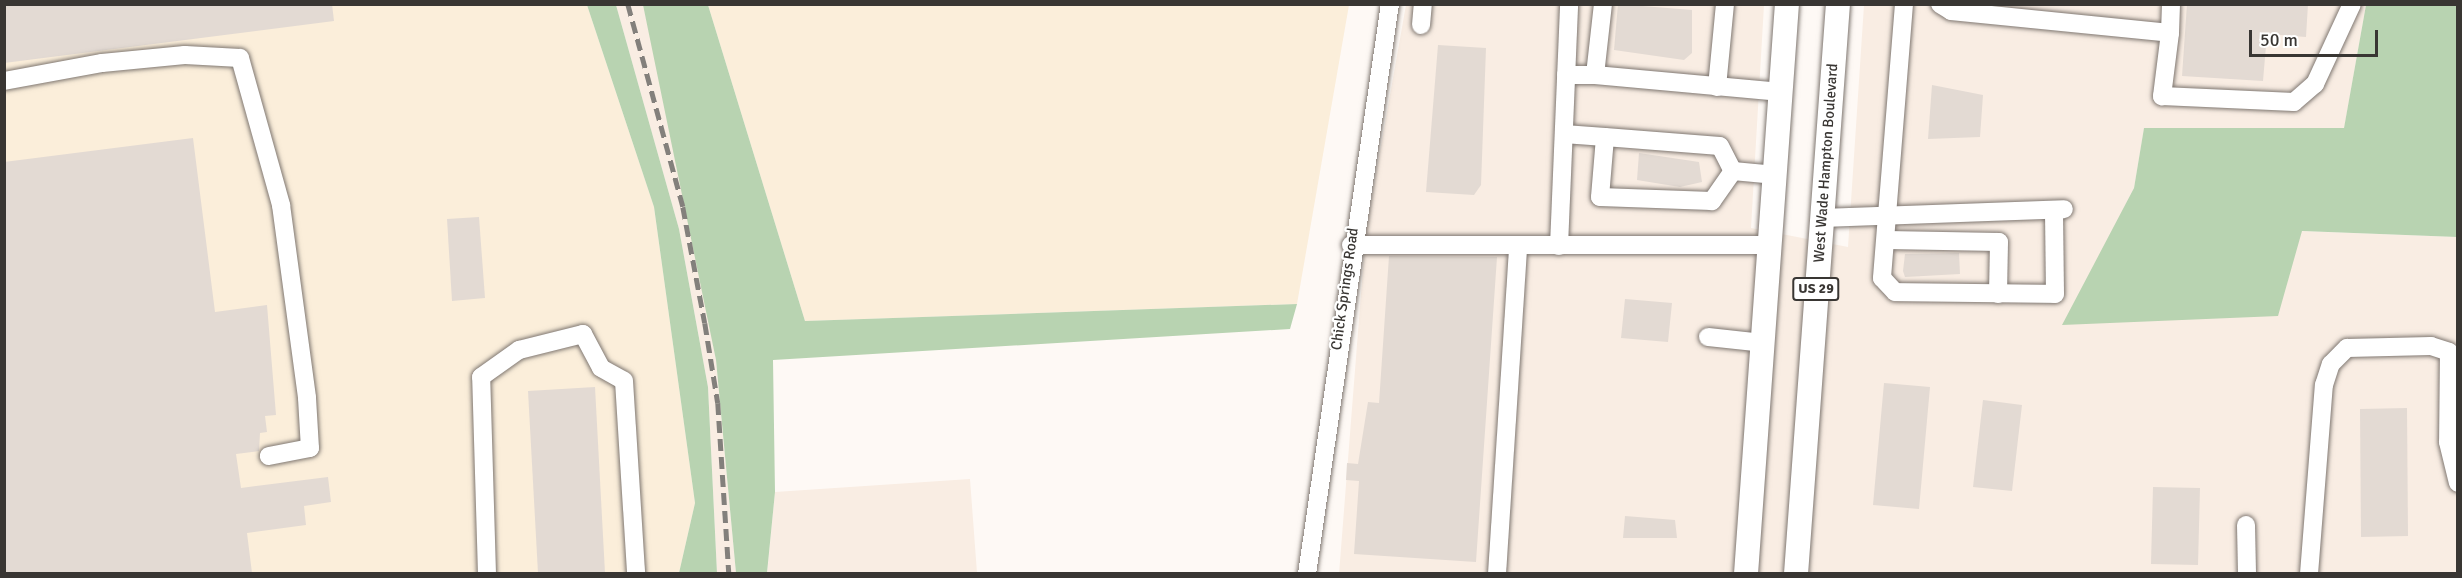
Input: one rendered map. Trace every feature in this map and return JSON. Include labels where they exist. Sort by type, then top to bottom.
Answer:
[{"type":"main road","points":[[1746,573],[1787,4]]},
{"type":"main road","name":"West Wade Hampton Boulevard","points":[[1796,573],[1838,4]]},
{"type":"street","name":"Chick Springs Road","points":[[1307,573],[1351,245],[1390,4]]},
{"type":"street","points":[[1421,25],[1423,4]]},
{"type":"street","points":[[1559,246],[1569,4]]},
{"type":"street","points":[[1595,75],[1603,4]]},
{"type":"street","points":[[1717,87],[1725,4]]},
{"type":"street","points":[[1822,218],[1890,216],[2059,209],[2055,294],[1895,292],[1882,278],[1890,216],[1904,4]]},
{"type":"street","points":[[1940,4],[1951,11],[2018,11],[2170,33]]},
{"type":"street","points":[[2171,4],[2170,33],[2162,96],[2294,102],[2315,84],[2352,4]]},
{"type":"street","points":[[4,81],[102,63],[185,55],[240,58],[281,205],[307,398],[310,448],[269,456]]},
{"type":"street","points":[[1566,75],[1595,75],[1781,92]]},
{"type":"street","points":[[1563,134],[1720,146],[1733,171]]},
{"type":"street","points":[[1605,137],[1600,196],[1712,201],[1733,171]]},
{"type":"street","points":[[1733,171],[1776,175]]},
{"type":"street","points":[[1887,240],[2000,242],[1998,294]]},
{"type":"street","points":[[1351,245],[1518,248],[1771,244]]},
{"type":"street","points":[[1497,573],[1518,248]]},
{"type":"street","points":[[487,573],[481,377],[519,350],[583,334],[601,368],[624,381],[636,573]]},
{"type":"street","points":[[1708,337],[1763,343]]},
{"type":"street","points":[[2309,573],[2324,385],[2331,364],[2347,348],[2431,346],[2449,352],[2448,442],[2457,483]]},
{"type":"street","points":[[2246,525],[2247,573]]},
{"type":"shaded area","points":[[4,5],[587,5],[654,207],[695,503],[679,573],[5,573]]},
{"type":"shaded area","points":[[616,5],[643,5],[692,222],[716,360],[736,573],[717,573],[708,387],[679,229]]},
{"type":"shaded area","points":[[708,5],[1349,5],[1297,304],[805,321]]},
{"type":"shaded area","points":[[1406,5],[1764,5],[1751,228],[1848,247],[1864,5],[2366,5],[2344,129],[2144,129],[2134,188],[2116,224],[2457,237],[2457,573],[1339,574],[1366,230]]},
{"type":"shaded area","points":[[970,479],[977,573],[767,574],[775,492]]},
{"type":"green space","points":[[587,5],[616,5],[679,229],[708,387],[717,573],[679,573],[695,503],[654,207]]},
{"type":"green space","points":[[643,5],[708,5],[805,321],[1297,304],[1290,329],[773,360],[775,492],[767,573],[736,573],[716,360]]},
{"type":"green space","points":[[2366,5],[2457,5],[2457,237],[2302,231],[2278,316],[2062,325],[2134,188],[2144,128],[2344,128]]},
{"type":"building","points":[[4,4],[332,4],[334,21],[4,63]]},
{"type":"building","points":[[1618,4],[1692,10],[1692,53],[1684,60],[1614,50]]},
{"type":"building","points":[[2187,4],[2308,4],[2306,37],[2267,34],[2263,81],[2182,76]]},
{"type":"building","points":[[1438,45],[1486,48],[1481,185],[1474,195],[1426,192]]},
{"type":"building","points":[[1932,85],[1983,95],[1980,137],[1928,139]]},
{"type":"building","points":[[193,138],[215,312],[267,305],[276,415],[265,416],[267,432],[260,433],[259,451],[236,454],[241,488],[328,477],[331,502],[304,506],[306,525],[247,533],[252,573],[4,573],[4,162]]},
{"type":"building","points":[[1639,153],[1699,162],[1702,182],[1680,187],[1637,180]]},
{"type":"building","points":[[479,217],[485,298],[452,301],[447,219]]},
{"type":"building","points":[[1959,253],[1960,274],[1905,277],[1903,271],[1905,254]]},
{"type":"building","points":[[1389,256],[1497,257],[1476,562],[1354,554],[1359,481],[1346,480],[1347,463],[1358,464],[1368,402],[1379,403]]},
{"type":"building","points":[[1625,299],[1672,303],[1668,342],[1621,338]]},
{"type":"building","points":[[1884,383],[1930,387],[1919,509],[1873,505]]},
{"type":"building","points":[[595,387],[605,573],[538,573],[528,391]]},
{"type":"building","points":[[1983,400],[2022,405],[2012,491],[1973,487]]},
{"type":"building","points":[[2407,408],[2408,536],[2361,537],[2360,409]]},
{"type":"building","points":[[2153,487],[2200,488],[2198,565],[2151,564]]},
{"type":"building","points":[[1625,516],[1675,520],[1677,538],[1623,538]]},
{"type":"railway","points":[[628,4],[683,207],[705,323],[718,403],[729,574]]}]
